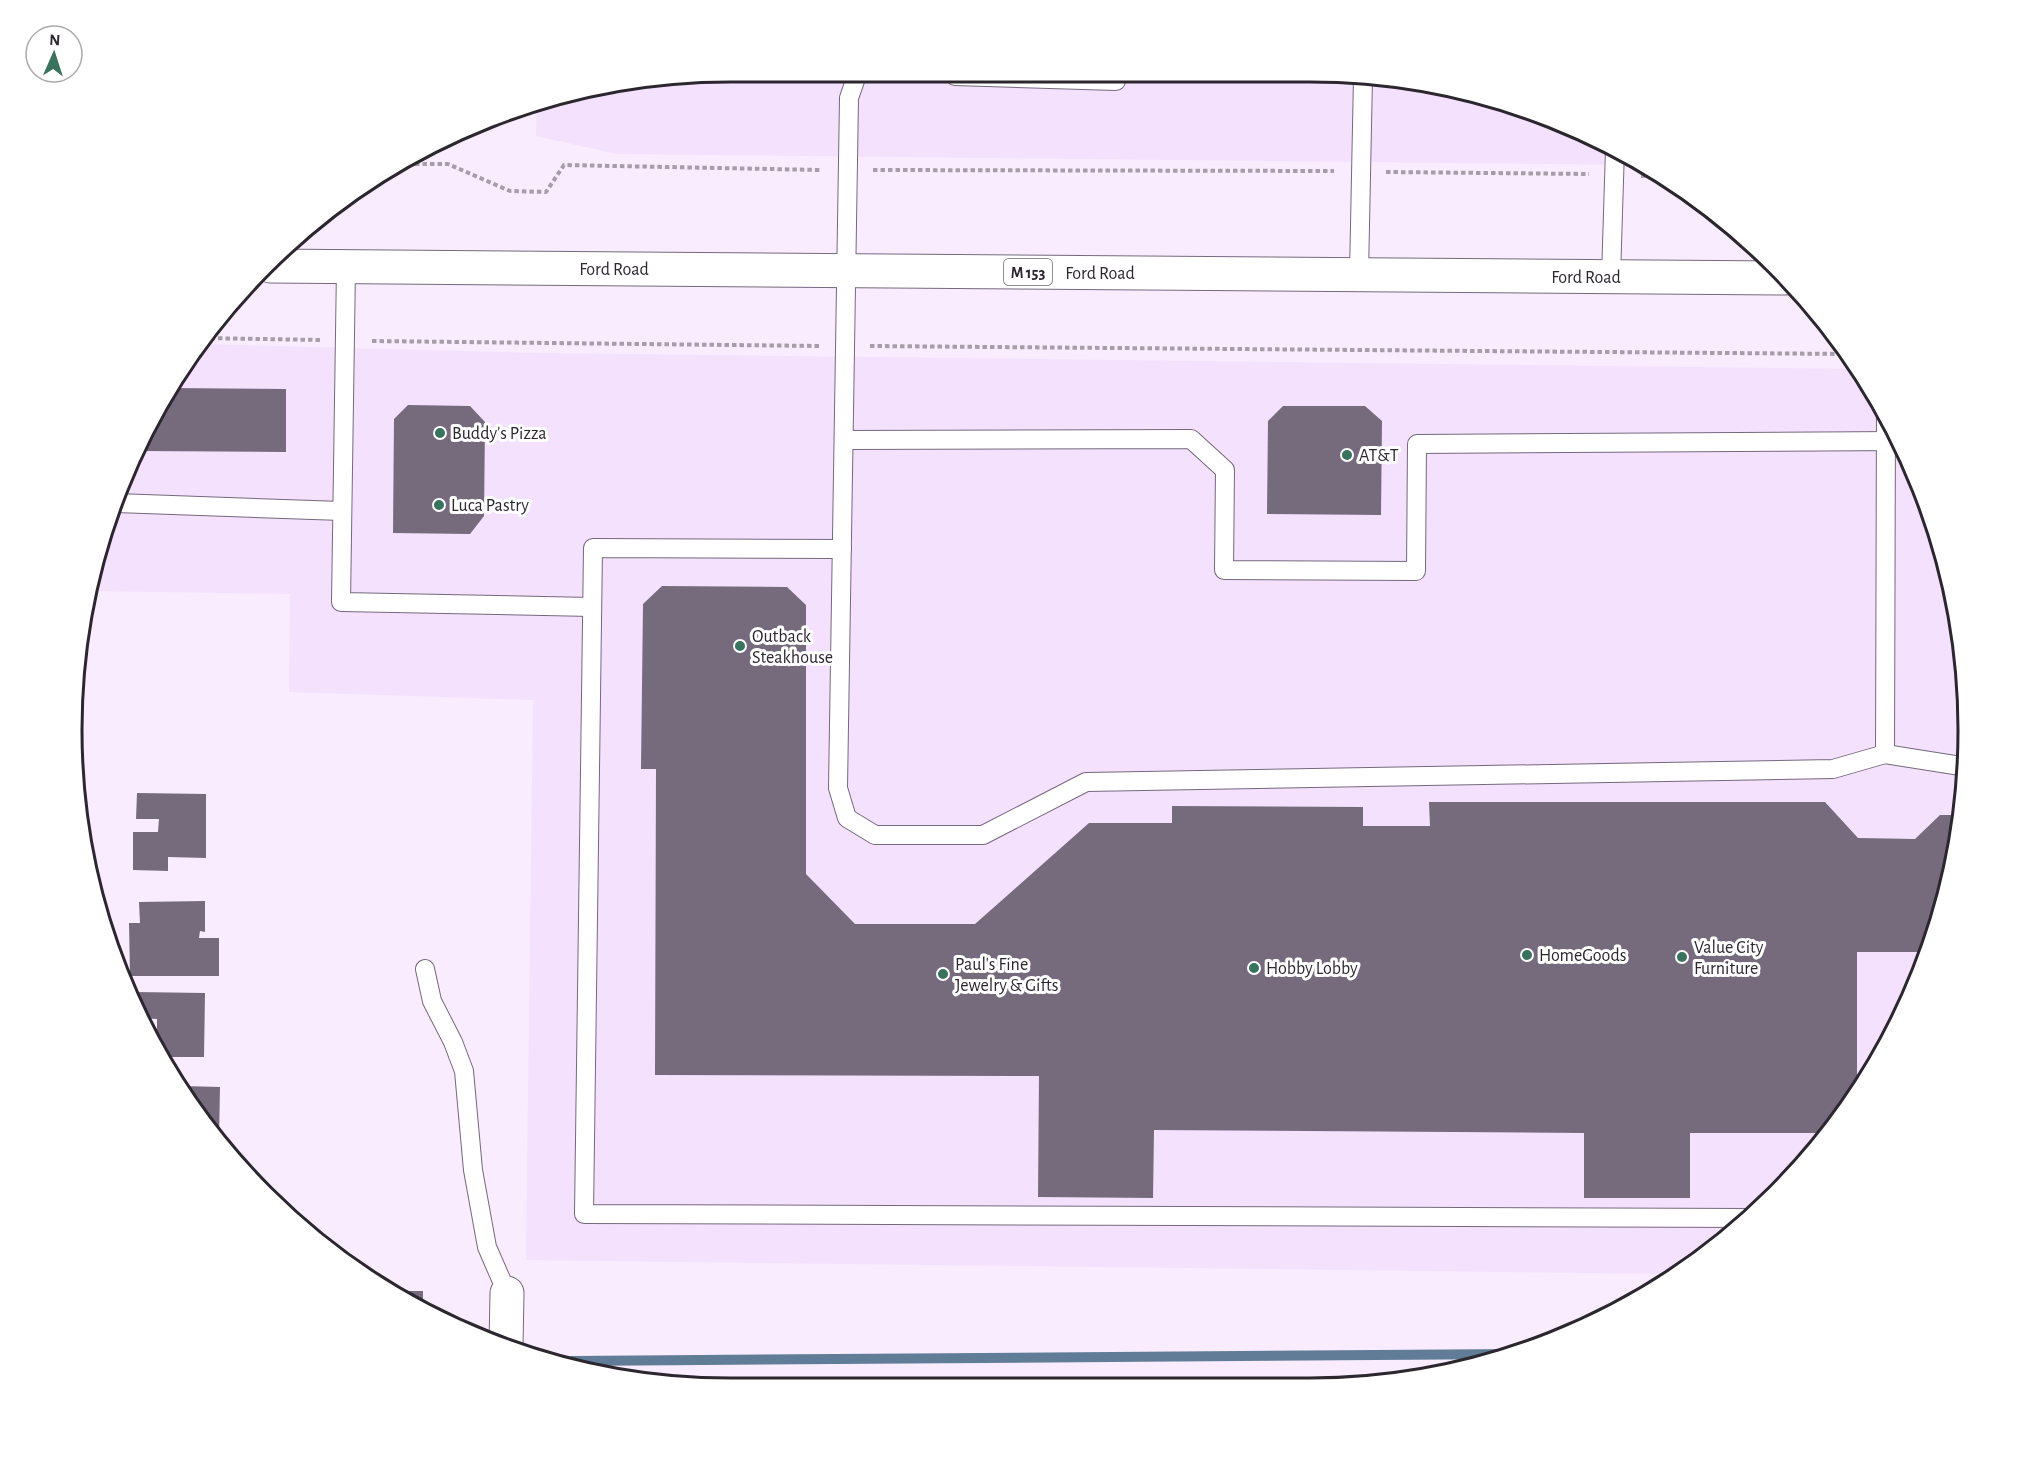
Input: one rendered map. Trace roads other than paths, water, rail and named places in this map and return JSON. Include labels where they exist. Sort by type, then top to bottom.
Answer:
[{"type":"main road","name":"Ford Road","points":[[278,266],[1775,278]]},
{"type":"main road","points":[[506,1338],[507,1293]]},
{"type":"lane","points":[[855,82],[849,98],[838,788],[847,818],[875,835],[984,835],[1086,783],[1833,769],[1885,754],[1957,765]]},
{"type":"lane","points":[[1359,275],[1363,85]]},
{"type":"lane","points":[[1611,277],[1615,158]]},
{"type":"lane","points":[[346,267],[341,602],[592,607]]},
{"type":"lane","points":[[843,440],[1191,439],[1226,470],[1224,570],[1416,571],[1417,444],[1890,440]]},
{"type":"lane","points":[[1885,754],[1892,444]]},
{"type":"lane","points":[[124,503],[342,511]]},
{"type":"lane","points":[[842,549],[593,548],[584,1214],[1738,1218]]},
{"type":"lane","points":[[425,969],[432,1001],[453,1042],[464,1071],[472,1170],[487,1247],[507,1293]]},
{"type":"waterway","points":[[583,1361],[1484,1354]]},
{"type":"place","name":"Buddy's Pizza","points":[[440,433]]},
{"type":"place","name":"AT&T","points":[[1347,455]]},
{"type":"place","name":"Luca Pastry","points":[[439,505]]},
{"type":"place","name":"Outback Steakhouse","points":[[740,646]]},
{"type":"place","name":"HomeGoods","points":[[1527,955]]},
{"type":"place","name":"Value City Furniture","points":[[1682,957]]},
{"type":"place","name":"Hobby Lobby","points":[[1254,968]]},
{"type":"place","name":"Paul's Fine Jewelry & Gifts","points":[[943,974]]}]
